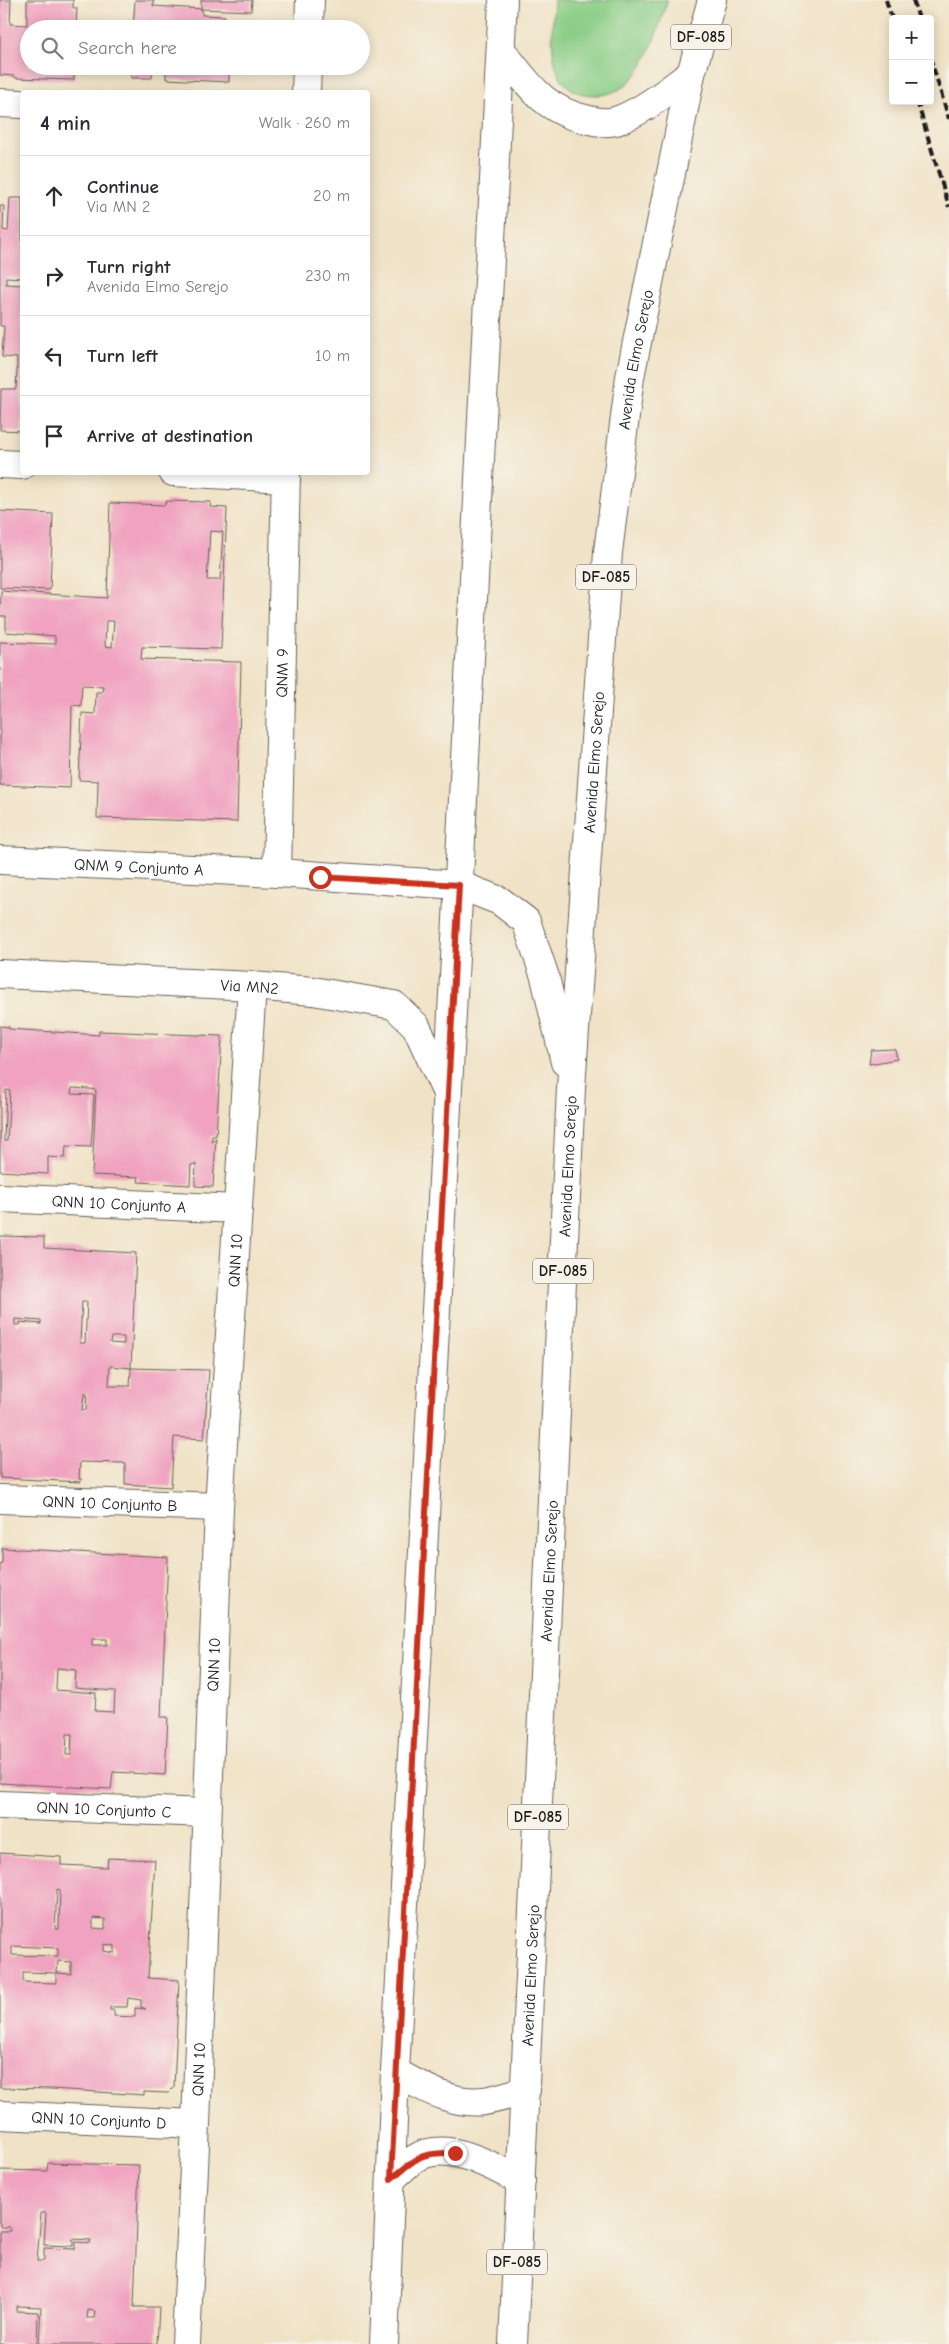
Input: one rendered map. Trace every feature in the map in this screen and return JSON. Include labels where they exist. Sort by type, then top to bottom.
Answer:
[{"type":"main road","points":[[309,20],[310,0]]},
{"type":"main road","points":[[384,2344],[395,2072],[459,885],[503,0]]},
{"type":"main road","name":"Avenida Elmo Serejo","points":[[513,2344],[571,1088],[608,552],[630,377],[691,74],[712,0]]},
{"type":"main road","points":[[501,50],[529,85],[550,106],[574,117],[597,122],[614,121],[642,109],[691,74]]},
{"type":"main road","points":[[306,90],[307,75]]},
{"type":"main road","points":[[0,103],[20,104]]},
{"type":"main road","points":[[0,464],[20,465]]},
{"type":"main road","name":"QNM 9","points":[[278,873],[286,475]]},
{"type":"main road","name":"QNM 9 Conjunto A","points":[[0,860],[278,873],[459,885],[500,901],[526,921],[545,977],[571,1088]]},
{"type":"main road","points":[[0,870],[65,862]]},
{"type":"main road","name":"Via MN2","points":[[0,974],[252,986],[313,991],[394,1005],[416,1026],[447,1093]]},
{"type":"main road","name":"QNN 10","points":[[186,2344],[219,1507],[252,986]]},
{"type":"main road","name":"QNN 10 Conjunto A","points":[[0,1198],[238,1209]]},
{"type":"main road","name":"QNN 10 Conjunto B","points":[[0,1499],[219,1507]]},
{"type":"main road","name":"QNN 10 Conjunto C","points":[[0,1805],[207,1813]]},
{"type":"main road","points":[[395,2072],[441,2096],[464,2101],[484,2101],[526,2090]]},
{"type":"main road","name":"QNN 10 Conjunto D","points":[[0,2115],[196,2124]]},
{"type":"main road","points":[[391,2179],[419,2156],[455,2153],[478,2159],[521,2181]]},
{"type":"green space","points":[[554,0],[668,0],[653,43],[637,73],[619,90],[594,95],[578,92],[566,85],[559,74],[554,60],[552,29]]},
{"type":"building","points":[[0,0],[11,0],[10,24],[20,25],[20,75],[74,75],[74,80],[15,78],[15,76],[0,75]]},
{"type":"building","points":[[27,0],[73,0],[73,8],[77,8],[76,20],[27,20]]},
{"type":"building","points":[[135,0],[154,0],[153,6],[202,9],[202,15],[225,16],[224,20],[134,20]]},
{"type":"building","points":[[201,0],[252,0],[251,11],[201,9]]},
{"type":"building","points":[[131,75],[152,75],[152,78],[131,78]]},
{"type":"building","points":[[166,75],[229,75],[229,82],[166,79]]},
{"type":"building","points":[[10,198],[20,198],[20,278],[6,277],[6,284],[20,285],[20,431],[0,430],[1,389],[16,389],[17,358],[2,357],[4,326],[0,326],[0,206],[4,206],[3,230],[8,231]]},
{"type":"building","points":[[166,501],[211,502],[210,507],[227,508],[221,649],[142,647],[141,659],[241,662],[237,822],[97,818],[98,781],[79,780],[82,713],[95,714],[96,692],[102,692],[103,686],[82,685],[81,706],[72,705],[70,788],[0,785],[0,642],[55,644],[55,636],[6,632],[6,616],[0,616],[1,591],[107,598],[110,503],[165,505]],"holes":[[[210,531],[223,532],[220,580],[207,580]],[[106,621],[114,621],[112,647],[105,646]]]},
{"type":"building","points":[[0,511],[53,514],[50,590],[0,588]]},
{"type":"building","points":[[0,1026],[9,1027],[9,1029],[99,1035],[99,1031],[222,1036],[216,1136],[212,1136],[211,1142],[216,1138],[213,1187],[195,1186],[196,1164],[191,1165],[190,1185],[138,1182],[139,1177],[92,1175],[96,1090],[90,1089],[72,1088],[71,1094],[94,1095],[91,1147],[66,1146],[65,1158],[48,1157],[48,1174],[0,1171]],"holes":[[[6,1090],[10,1091],[7,1141],[4,1141]]]},
{"type":"building","points":[[895,1049],[897,1059],[869,1064],[871,1050]]},
{"type":"building","points":[[0,1236],[44,1237],[44,1248],[136,1253],[131,1368],[209,1370],[204,1439],[174,1437],[171,1487],[125,1484],[125,1463],[80,1462],[79,1479],[81,1479],[81,1482],[0,1478]],"holes":[[[82,1302],[87,1302],[85,1343],[80,1343]],[[15,1319],[41,1321],[41,1324],[20,1322],[20,1325],[15,1325]],[[111,1337],[124,1337],[124,1344],[110,1343]],[[110,1366],[131,1368],[130,1386],[109,1386]],[[84,1394],[87,1394],[86,1410],[82,1410]]]},
{"type":"building","points":[[2,1548],[168,1557],[161,1717],[168,1717],[165,1775],[113,1772],[111,1789],[0,1783],[0,1563],[2,1563]],"holes":[[[92,1639],[107,1639],[107,1645],[92,1645]],[[57,1668],[76,1670],[75,1688],[115,1691],[114,1712],[95,1711],[96,1693],[56,1690]],[[67,1734],[72,1734],[71,1755],[66,1755]]]},
{"type":"building","points":[[0,1853],[61,1857],[61,1865],[107,1867],[108,1858],[155,1860],[148,1978],[179,1980],[174,2087],[168,2093],[144,2092],[144,2095],[52,2089],[0,2088]],"holes":[[[57,1889],[60,1890],[59,1929],[55,1929]],[[93,1918],[105,1919],[105,1929],[93,1928]],[[104,1944],[115,1946],[115,1953],[104,1951]],[[12,1946],[58,1948],[58,1956],[12,1955]],[[58,1961],[71,1962],[71,1974],[57,1973]],[[23,1972],[56,1973],[56,1983],[23,1982]],[[128,1998],[141,2000],[141,2007],[146,2009],[135,2008],[135,2017],[114,2016],[114,2010],[110,2010],[110,2007],[127,2007]]]},
{"type":"building","points":[[48,2163],[139,2165],[134,2307],[159,2307],[157,2344],[39,2344],[41,2307],[16,2306],[16,2311],[38,2312],[37,2344],[0,2344],[0,2231],[10,2231],[10,2227],[0,2227],[0,2170],[47,2171]],"holes":[[[41,2213],[46,2213],[44,2245],[73,2246],[73,2239],[91,2240],[90,2243],[75,2242],[75,2249],[44,2248],[44,2261],[37,2261]],[[88,2310],[95,2311],[94,2318],[87,2318]]]},
{"type":"railway","points":[[886,0],[891,15]]},
{"type":"railway","points":[[913,0],[918,15]]},
{"type":"railway","points":[[931,60],[949,119]]},
{"type":"railway","points":[[918,105],[949,207]]},
{"type":"route","points":[[320,877],[459,885],[395,2072],[391,2179],[419,2156],[436,2152],[455,2153]]}]
